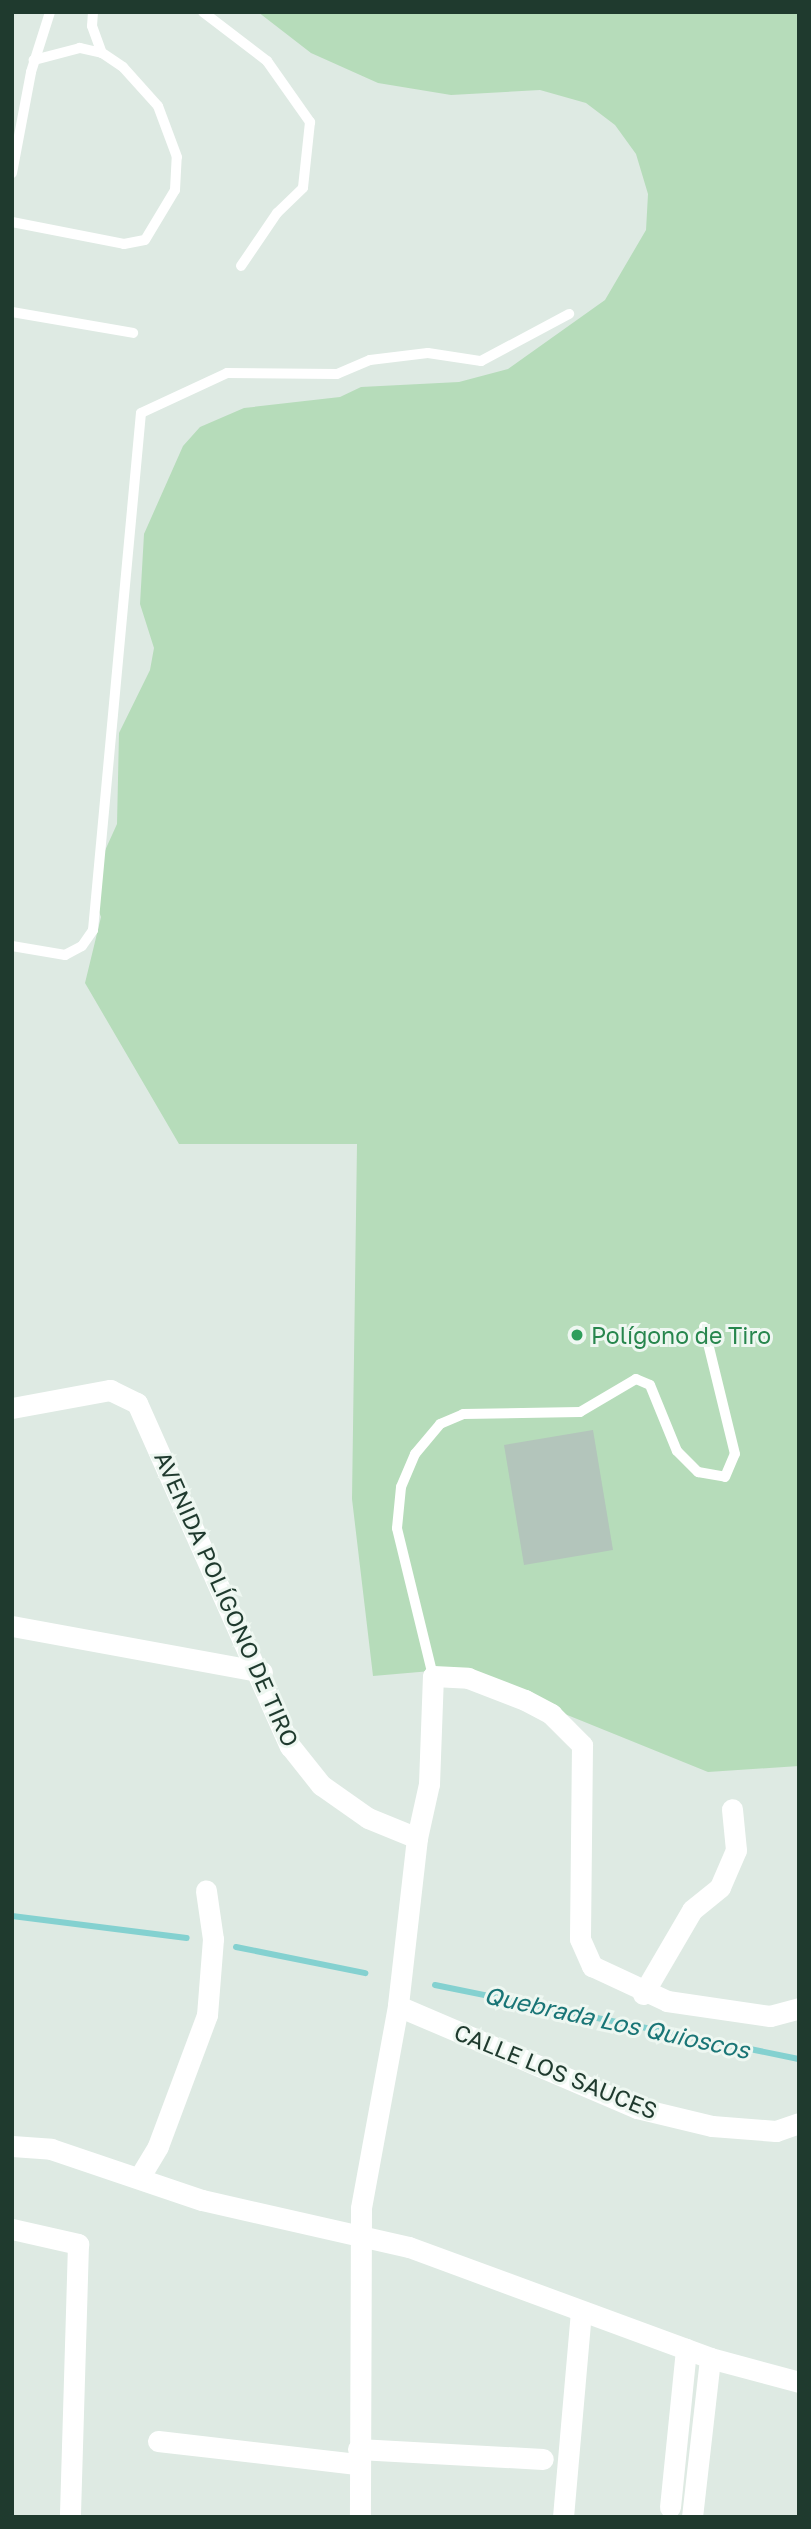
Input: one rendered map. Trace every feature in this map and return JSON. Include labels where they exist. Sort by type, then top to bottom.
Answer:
[{"type":"street","name":"AVENIDA POLÍGONO DE TIRO","points":[[12,1408],[110,1390],[137,1403],[262,1672],[290,1746],[321,1785],[368,1818],[417,1838]]},
{"type":"street","points":[[12,1626],[262,1672]]},
{"type":"street","points":[[360,2517],[358,2457],[361,2236],[365,2180],[398,2006],[417,1838],[429,1784],[433,1675],[468,1678],[525,1700],[551,1714],[582,1745],[582,1954],[592,1966],[643,1994],[770,2016],[799,2008]]},
{"type":"street","points":[[643,1994],[692,1910],[720,1887],[736,1850],[732,1809]]},
{"type":"street","points":[[139,2178],[158,2146],[207,2015],[213,1940],[206,1891]]},
{"type":"street","name":"CALLE LOS SAUCES","points":[[398,2006],[637,2108],[712,2126],[776,2131],[799,2123]]},
{"type":"street","points":[[12,2146],[51,2149],[202,2200],[410,2247],[581,2314],[710,2358],[799,2382]]},
{"type":"street","points":[[12,2229],[78,2244],[69,2517]]},
{"type":"street","points":[[563,2517],[581,2314]]},
{"type":"street","points":[[670,2507],[687,2349]]},
{"type":"street","points":[[692,2517],[710,2358]]},
{"type":"street","points":[[158,2441],[358,2457],[542,2459]]},
{"type":"lane","points":[[12,173],[34,60],[50,12]]},
{"type":"lane","points":[[12,222],[124,244],[145,240],[160,222],[175,190],[177,158],[158,106],[102,53],[92,26],[93,12]]},
{"type":"lane","points":[[203,12],[267,61],[310,121],[303,188],[277,213],[241,266]]},
{"type":"lane","points":[[34,60],[80,48],[102,53]]},
{"type":"lane","points":[[12,312],[132,333]]},
{"type":"lane","points":[[12,946],[65,956],[82,946],[93,930],[141,413],[227,373],[337,374],[370,360],[428,353],[481,361],[569,314]]},
{"type":"lane","points":[[433,1675],[419,1635],[397,1528],[401,1487],[415,1454],[440,1424],[463,1414],[580,1412],[636,1379],[650,1385],[677,1451],[698,1472],[725,1478],[735,1454],[704,1327]]},
{"type":"green space","points":[[258,12],[799,12],[799,1766],[708,1772],[454,1669],[373,1676],[352,1499],[357,1144],[179,1144],[85,983],[101,917],[96,904],[98,866],[117,824],[119,733],[150,670],[154,648],[140,604],[144,534],[183,446],[200,427],[244,408],[340,397],[361,387],[459,382],[508,369],[605,300],[646,230],[648,194],[636,154],[615,125],[586,103],[540,90],[451,95],[378,83],[311,53]]},
{"type":"building","points":[[593,1430],[613,1550],[524,1565],[504,1445]]},
{"type":"waterway","name":"Quebrada Los Quioscos","points":[[12,1916],[187,1938]]},
{"type":"waterway","name":"Quebrada Los Quioscos","points":[[236,1947],[365,1973]]},
{"type":"waterway","name":"Quebrada Los Quioscos","points":[[435,1985],[799,2059]]},
{"type":"place","name":"Polígono de Tiro","points":[[577,1335]]}]
